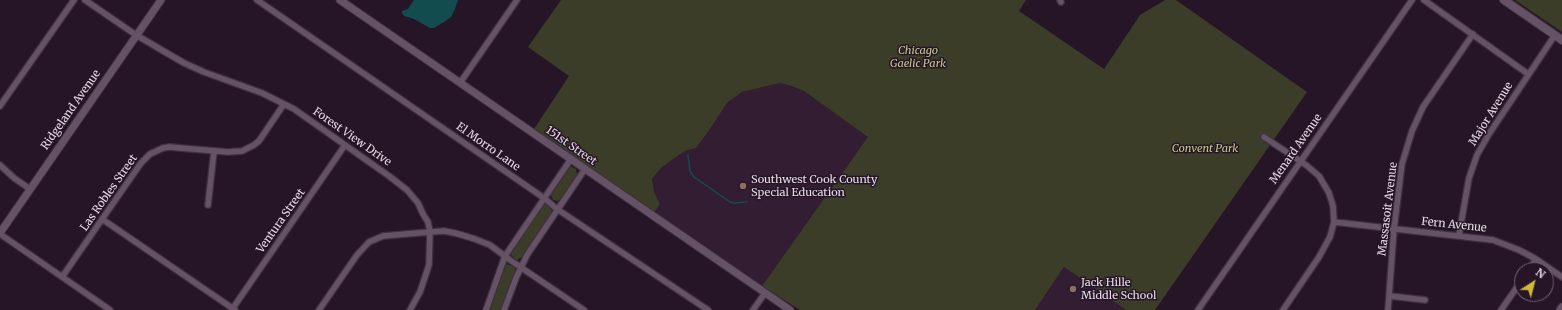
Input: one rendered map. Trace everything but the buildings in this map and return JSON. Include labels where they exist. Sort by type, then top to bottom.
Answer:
[{"type":"main road","points":[[1504,0],[1559,38]]},
{"type":"street","points":[[0,106],[74,0]]},
{"type":"street","name":"Forest View Drive","points":[[85,0],[136,35],[184,64],[262,93],[284,104],[345,145],[390,176],[407,190],[418,203],[428,222],[430,232]]},
{"type":"street","name":"Ridgeland Avenue","points":[[0,234],[161,0]]},
{"type":"street","name":"El Morro Lane","points":[[257,0],[558,209],[708,310]]},
{"type":"street","points":[[460,83],[517,0]]},
{"type":"street","name":"Menard Avenue","points":[[1198,310],[1412,0]]},
{"type":"street","points":[[1424,0],[1528,74]]},
{"type":"street","name":"151st Street","points":[[344,1],[460,83],[790,310]]},
{"type":"street","name":"Massasoit Avenue","points":[[1388,310],[1394,229],[1402,164],[1412,131],[1423,107],[1473,34]]},
{"type":"street","name":"Major Avenue","points":[[1459,235],[1469,178],[1484,140],[1528,74],[1559,38]]},
{"type":"street","name":"Las Robles Street","points":[[62,277],[141,163],[150,154],[156,150],[169,146],[214,151],[242,151],[254,145],[264,135],[284,104]]},
{"type":"street","points":[[1264,137],[1314,171],[1324,184],[1332,201],[1334,222],[1330,238],[1283,310]]},
{"type":"street","name":"Ventura Street","points":[[234,309],[345,145]]},
{"type":"street","points":[[208,205],[214,151]]},
{"type":"street","points":[[486,310],[505,256],[571,159]]},
{"type":"street","points":[[0,165],[14,178],[30,189]]},
{"type":"street","points":[[504,310],[526,255],[585,169]]},
{"type":"street","points":[[102,219],[234,309]]},
{"type":"street","name":"Fern Avenue","points":[[1334,222],[1493,240],[1519,250],[1536,259],[1562,277]]},
{"type":"street","points":[[319,310],[357,255],[368,242],[383,236],[444,231],[475,239],[490,245],[584,310]]},
{"type":"street","points":[[410,310],[420,292],[429,265],[430,232]]},
{"type":"street","points":[[0,234],[110,310]]},
{"type":"street","points":[[1501,310],[1514,291]]},
{"type":"street","points":[[753,310],[765,293]]},
{"type":"street","points":[[1390,296],[1425,300]]},
{"type":"shaded area","points":[[414,0],[458,0],[451,17],[434,28],[430,28],[414,19],[404,16],[402,13],[402,11],[408,9]]},
{"type":"shaded area","name":"Southwest Cook County Special Education","points":[[780,83],[804,91],[869,137],[762,286],[654,213],[660,204],[654,192],[652,179],[661,168],[673,159],[685,151],[696,148],[727,103],[742,92]]},
{"type":"shaded area","name":"Jack Hille Middle School","points":[[1064,267],[1126,310],[1035,310]]},
{"type":"green space","points":[[561,0],[1026,0],[1019,11],[1104,69],[1140,15],[1165,0],[1176,0],[1307,92],[1155,310],[1126,310],[1064,267],[1035,310],[800,310],[762,286],[868,137],[804,91],[791,86],[780,83],[742,92],[727,103],[696,148],[685,151],[673,159],[661,168],[652,179],[654,192],[660,204],[654,213],[534,129],[569,76],[528,47]]},
{"type":"green space","points":[[1515,0],[1562,0],[1562,32]]},
{"type":"green space","points":[[570,166],[576,169],[577,174],[561,199],[558,201],[553,200],[550,194],[567,168]]},
{"type":"green space","points":[[544,204],[552,208],[551,214],[522,257],[517,260],[515,259],[511,255],[512,249]]},
{"type":"green space","points":[[506,264],[515,267],[515,273],[501,310],[488,310]]},
{"type":"waterway","points":[[688,155],[690,171],[694,177],[730,202],[747,202]]},
{"type":"place","name":"Southwest Cook County Special Education","points":[[743,186]]},
{"type":"place","name":"Jack Hille Middle School","points":[[1073,289]]},
{"type":"park label","name":"Chicago Gaelic Park","points":[[918,57]]},
{"type":"park label","name":"Convent Park","points":[[1205,149]]}]
